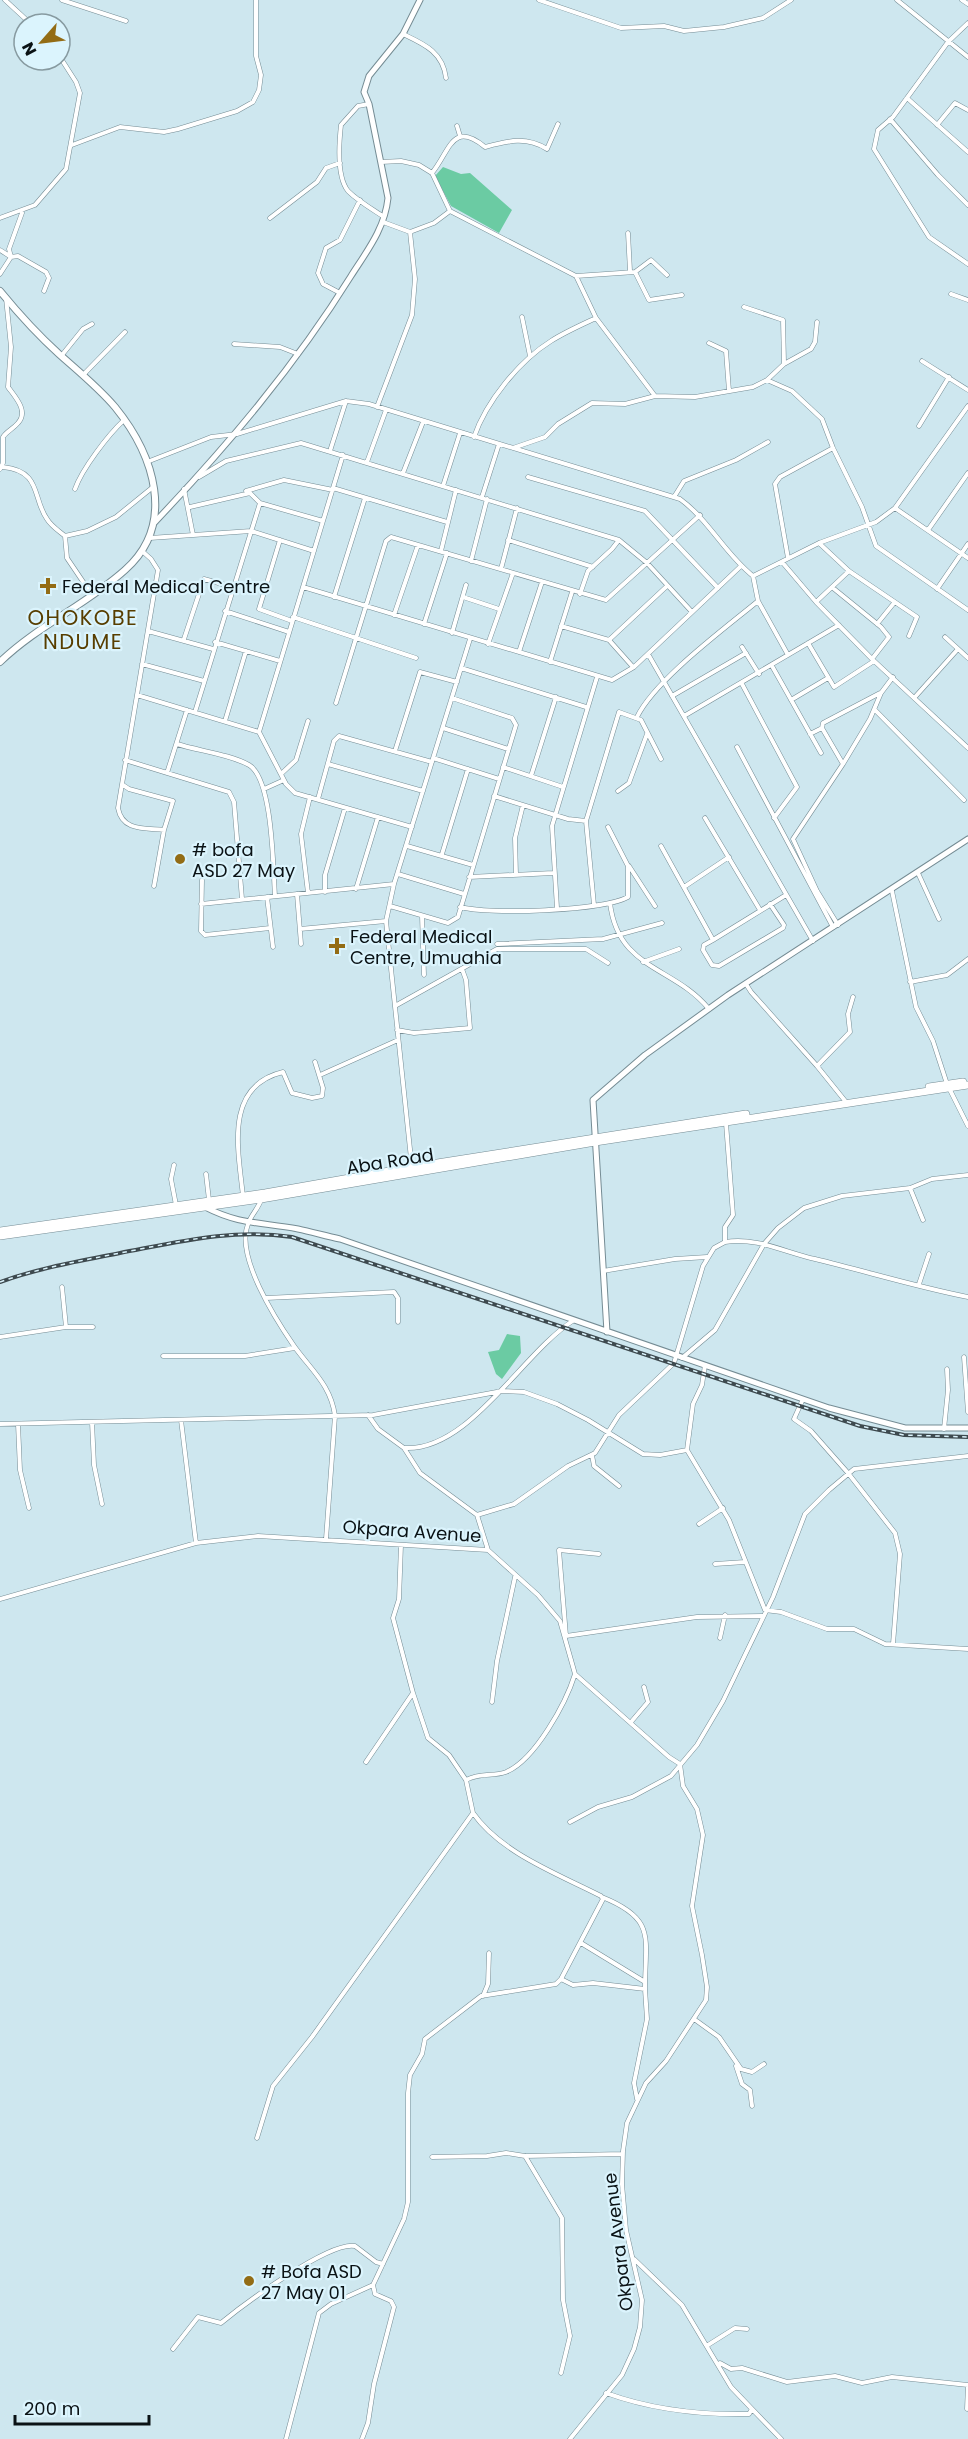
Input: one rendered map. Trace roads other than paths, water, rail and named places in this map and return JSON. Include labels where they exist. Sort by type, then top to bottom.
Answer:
[{"type":"main road","points":[[0,291],[124,419],[146,462],[156,508],[150,538],[142,551],[124,570],[0,662]]},
{"type":"main road","points":[[784,1111],[968,1083]]},
{"type":"main road","name":"Aba Road","points":[[0,1232],[207,1204],[244,1196],[784,1111]]},
{"type":"main road","name":"Aba Road","points":[[595,1140],[726,1122],[784,1111]]},
{"type":"main road","name":"Aba Road","points":[[0,1236],[176,1206],[261,1199],[413,1170]]},
{"type":"street","points":[[5,0],[16,12]]},
{"type":"street","points":[[62,0],[126,21]]},
{"type":"street","points":[[72,145],[120,127],[152,131],[178,129],[237,111],[253,102],[259,90],[261,75],[256,56],[256,0]]},
{"type":"street","points":[[155,522],[237,434],[298,354],[341,293],[384,220],[388,198],[369,104],[364,92],[369,76],[403,34],[420,0]]},
{"type":"street","points":[[541,0],[621,28],[664,26],[684,30],[724,27],[763,18],[791,0]]},
{"type":"street","points":[[897,0],[968,57]]},
{"type":"street","points":[[962,0],[968,4]]},
{"type":"street","points":[[968,22],[948,42],[907,98],[878,130],[874,149],[929,237],[968,264]]},
{"type":"street","points":[[403,34],[430,48],[439,57],[446,78]]},
{"type":"street","points":[[0,218],[35,206],[66,169],[80,93],[70,72]]},
{"type":"street","points":[[907,98],[968,152]]},
{"type":"street","points":[[937,125],[955,103],[968,110]]},
{"type":"street","points":[[369,104],[357,106],[341,125],[340,163],[344,185],[384,220],[410,232],[441,219],[450,211]]},
{"type":"street","points":[[890,119],[938,175],[968,205]]},
{"type":"street","points":[[432,173],[453,139],[460,136],[475,139],[485,147],[512,139],[533,141],[547,149],[558,124]]},
{"type":"street","points":[[457,126],[460,136]]},
{"type":"street","points":[[381,162],[401,161],[419,165],[432,173],[450,211],[576,276],[633,272],[651,260],[667,275]]},
{"type":"street","points":[[270,218],[317,182],[326,168],[340,163]]},
{"type":"street","points":[[341,293],[323,284],[318,273],[326,248],[340,240],[360,200]]},
{"type":"street","points":[[0,274],[11,257],[9,249],[22,212]]},
{"type":"street","points":[[377,406],[412,315],[415,279],[410,232]]},
{"type":"street","points":[[628,233],[633,272],[649,300],[682,295]]},
{"type":"street","points":[[0,250],[11,257],[18,256],[46,272],[49,278],[44,291]]},
{"type":"street","points":[[576,276],[596,318],[655,396]]},
{"type":"street","points":[[951,294],[968,300]]},
{"type":"street","points":[[6,298],[11,347],[8,383],[21,408],[18,423],[3,437],[2,468],[20,471],[28,478],[39,495],[45,518],[65,536],[67,558],[92,595]]},
{"type":"street","points":[[744,307],[783,320],[784,364]]},
{"type":"street","points":[[522,317],[530,356]]},
{"type":"street","points":[[474,437],[478,424],[530,356],[551,341],[596,318]]},
{"type":"street","points":[[512,448],[545,437],[558,424],[587,405],[625,404],[655,396],[673,399],[695,397],[753,387],[767,380],[784,364],[814,345],[817,322]]},
{"type":"street","points":[[61,356],[83,329],[93,324]]},
{"type":"street","points":[[83,376],[125,332]]},
{"type":"street","points":[[710,343],[726,351],[729,391]]},
{"type":"street","points":[[234,344],[280,347],[298,354]]},
{"type":"street","points":[[922,361],[968,390]]},
{"type":"street","points":[[919,426],[949,377]]},
{"type":"street","points":[[767,380],[792,391],[822,419],[833,448],[862,507],[876,546],[968,610]]},
{"type":"street","points":[[330,451],[346,401]]},
{"type":"street","points":[[146,462],[193,442],[237,434],[346,401],[377,406],[460,434],[674,497],[699,515],[741,566],[753,576],[758,601],[788,655]]},
{"type":"street","points":[[753,576],[819,543],[868,524],[895,508],[968,406]]},
{"type":"street","points":[[368,462],[386,410]]},
{"type":"street","points":[[75,489],[78,479],[106,439],[124,419]]},
{"type":"street","points":[[404,473],[423,422]]},
{"type":"street","points":[[443,486],[460,434]]},
{"type":"street","points":[[674,497],[684,481],[736,460],[768,442]]},
{"type":"street","points":[[198,477],[226,461],[295,443],[330,451],[619,540],[648,563],[692,612]]},
{"type":"street","points":[[471,561],[499,444]]},
{"type":"street","points":[[788,558],[775,484],[780,477],[833,448]]},
{"type":"street","points":[[344,455],[259,732],[284,780],[295,793],[412,827]]},
{"type":"street","points":[[928,530],[968,473]]},
{"type":"street","points":[[528,477],[645,511],[718,588]]},
{"type":"street","points":[[190,507],[284,480],[333,489],[447,522]]},
{"type":"street","points":[[65,536],[87,531],[116,517],[153,487]]},
{"type":"street","points":[[184,489],[190,507],[193,535]]},
{"type":"street","points":[[441,551],[456,490]]},
{"type":"street","points":[[243,493],[250,493],[260,503],[323,521]]},
{"type":"street","points":[[334,597],[365,498]]},
{"type":"street","points":[[195,712],[260,503]]},
{"type":"street","points":[[156,508],[168,508]]},
{"type":"street","points":[[501,569],[517,508]]},
{"type":"street","points":[[895,508],[968,558]]},
{"type":"street","points":[[336,703],[386,541],[391,537],[542,581],[572,592],[606,600],[699,515]]},
{"type":"street","points":[[150,538],[251,531],[314,551]]},
{"type":"street","points":[[280,540],[259,609],[356,637],[416,658]]},
{"type":"street","points":[[508,540],[592,567]]},
{"type":"street","points":[[580,594],[588,571],[619,540]]},
{"type":"street","points":[[819,543],[849,571],[918,618],[909,636]]},
{"type":"street","points":[[937,588],[968,544]]},
{"type":"street","points":[[394,615],[418,545]]},
{"type":"street","points":[[142,551],[158,570],[121,779],[123,784],[118,808],[122,820],[129,827],[164,830]]},
{"type":"street","points":[[424,624],[447,553]]},
{"type":"street","points":[[782,562],[816,602],[873,660],[968,748]]},
{"type":"street","points":[[303,587],[597,677],[616,680],[634,667],[741,566]]},
{"type":"street","points":[[816,602],[849,571]]},
{"type":"street","points":[[488,644],[513,573]]},
{"type":"street","points":[[184,639],[204,579],[233,587]]},
{"type":"street","points":[[519,652],[542,581]]},
{"type":"street","points":[[452,633],[466,585]]},
{"type":"street","points":[[609,640],[667,586]]},
{"type":"street","points":[[808,643],[833,686],[839,686],[873,660],[889,641],[889,637],[877,624],[833,588]]},
{"type":"street","points":[[550,662],[572,592]]},
{"type":"street","points":[[463,597],[499,609]]},
{"type":"street","points":[[637,717],[644,703],[664,682],[758,601]]},
{"type":"street","points":[[877,624],[894,603]]},
{"type":"street","points":[[225,611],[289,632]]},
{"type":"street","points":[[684,716],[839,625]]},
{"type":"street","points":[[561,626],[609,640],[634,667]]},
{"type":"street","points":[[148,631],[184,639],[213,649]]},
{"type":"street","points":[[945,638],[968,658]]},
{"type":"street","points":[[413,1170],[386,921],[394,884],[470,639]]},
{"type":"street","points":[[215,642],[280,661]]},
{"type":"street","points":[[742,647],[759,674]]},
{"type":"street","points":[[915,698],[958,649]]},
{"type":"street","points":[[225,721],[246,651]]},
{"type":"street","points":[[672,696],[746,653]]},
{"type":"street","points":[[648,654],[813,941]]},
{"type":"street","points":[[142,664],[204,681]]},
{"type":"street","points":[[772,666],[821,753]]},
{"type":"street","points":[[461,668],[586,707]]},
{"type":"street","points":[[395,751],[420,672],[457,682]]},
{"type":"street","points":[[557,908],[553,873],[552,826],[586,707],[597,677]]},
{"type":"street","points":[[836,927],[793,839],[843,764],[875,710],[881,693],[893,677]]},
{"type":"street","points":[[791,700],[828,678]]},
{"type":"street","points":[[742,684],[797,787],[774,818]]},
{"type":"street","points":[[810,734],[822,728],[825,720],[881,693]]},
{"type":"street","points":[[137,695],[259,732]]},
{"type":"street","points":[[390,906],[451,922],[458,917],[516,725],[515,720],[452,698]]},
{"type":"street","points":[[531,776],[556,698]]},
{"type":"street","points":[[167,773],[187,710]]},
{"type":"street","points":[[875,710],[964,800]]},
{"type":"street","points":[[594,905],[586,821],[619,712],[637,717],[662,759]]},
{"type":"street","points":[[281,774],[296,760],[308,721]]},
{"type":"street","points":[[442,728],[508,749]]},
{"type":"street","points":[[822,728],[843,764]]},
{"type":"street","points":[[618,791],[629,783],[648,733]]},
{"type":"street","points":[[318,799],[334,741],[339,736],[499,778]]},
{"type":"street","points":[[177,744],[250,766],[257,772],[264,789],[275,896]]},
{"type":"street","points":[[737,747],[836,927]]},
{"type":"street","points":[[125,760],[226,789],[232,796],[243,899]]},
{"type":"street","points":[[328,764],[423,791]]},
{"type":"street","points":[[503,767],[563,787]]},
{"type":"street","points":[[442,854],[468,769]]},
{"type":"street","points":[[264,789],[284,780]]},
{"type":"street","points":[[123,784],[129,789],[172,799],[174,802],[164,830],[154,886]]},
{"type":"street","points":[[494,796],[554,815],[586,821]]},
{"type":"street","points":[[308,893],[301,834],[310,797]]},
{"type":"street","points":[[516,875],[514,838],[523,805]]},
{"type":"street","points":[[325,892],[325,875],[345,808]]},
{"type":"street","points":[[356,889],[378,817]]},
{"type":"street","points":[[705,818],[760,910]]},
{"type":"street","points":[[608,827],[628,866],[655,906]]},
{"type":"street","points":[[607,1332],[593,1100],[645,1054],[709,1009],[968,839]]},
{"type":"street","points":[[407,846],[442,854],[472,865]]},
{"type":"street","points":[[661,846],[713,940]]},
{"type":"street","points":[[684,887],[729,857]]},
{"type":"street","points":[[460,907],[485,911],[610,903],[630,895],[628,866]]},
{"type":"street","points":[[469,877],[553,873]]},
{"type":"street","points":[[918,873],[939,919]]},
{"type":"street","points":[[398,874],[464,894]]},
{"type":"street","points":[[202,880],[201,932],[205,935],[270,928]]},
{"type":"street","points":[[201,904],[394,884]]},
{"type":"street","points":[[892,891],[916,1007],[933,1041],[948,1087],[968,1126]]},
{"type":"street","points":[[297,894],[301,944]]},
{"type":"street","points":[[770,904],[784,925],[783,928],[717,967],[712,966],[704,945],[760,910],[770,904],[786,895]]},
{"type":"street","points":[[267,897],[273,947]]},
{"type":"street","points":[[610,903],[618,934],[643,962],[696,994],[709,1009]]},
{"type":"street","points":[[422,916],[424,975]]},
{"type":"street","points":[[300,929],[386,921]]},
{"type":"street","points":[[497,944],[588,940],[662,923]]},
{"type":"street","points":[[395,1006],[497,949],[586,949],[608,963]]},
{"type":"street","points":[[643,962],[679,949]]},
{"type":"street","points":[[910,981],[947,975],[968,959]]},
{"type":"street","points":[[397,1030],[414,1033],[470,1028],[466,980],[462,969]]},
{"type":"street","points":[[746,984],[817,1066],[842,1103]]},
{"type":"street","points":[[817,1066],[850,1032],[848,1014],[853,997]]},
{"type":"street","points":[[320,1076],[398,1040]]},
{"type":"street","points":[[244,1196],[239,1150],[239,1109],[243,1101],[262,1080],[283,1072],[292,1093],[298,1096],[318,1097],[323,1093],[315,1062]]},
{"type":"street","points":[[725,1242],[725,1227],[733,1212],[726,1122]]},
{"type":"street","points":[[174,1165],[171,1179],[176,1206]]},
{"type":"street","points":[[206,1174],[207,1204],[223,1216],[248,1224],[296,1228],[340,1239],[679,1358],[804,1399],[905,1428],[944,1430],[968,1428]]},
{"type":"street","points":[[477,1515],[514,1504],[568,1466],[592,1455],[635,1397],[715,1330],[764,1244],[778,1228],[813,1204],[842,1196],[910,1188],[932,1179],[968,1175]]},
{"type":"street","points":[[910,1188],[923,1220]]},
{"type":"street","points":[[261,1199],[258,1210],[248,1224],[247,1252],[266,1298],[295,1348],[326,1385],[335,1416],[326,1539]]},
{"type":"street","points":[[679,1358],[707,1257],[725,1242],[742,1239],[968,1297]]},
{"type":"street","points":[[919,1284],[929,1254]]},
{"type":"street","points":[[603,1271],[675,1259],[707,1257]]},
{"type":"street","points":[[62,1287],[66,1327]]},
{"type":"street","points":[[266,1298],[394,1292],[399,1298],[398,1322]]},
{"type":"street","points":[[404,1449],[425,1448],[444,1438],[502,1391],[549,1338],[574,1320]]},
{"type":"street","points":[[0,1337],[66,1327],[93,1327]]},
{"type":"street","points":[[163,1356],[245,1356],[295,1348]]},
{"type":"street","points":[[964,1357],[968,1412]]},
{"type":"street","points":[[705,1365],[702,1385],[693,1404],[687,1450],[703,1480],[723,1508],[765,1610]]},
{"type":"street","points":[[944,1430],[948,1390],[947,1369]]},
{"type":"street","points":[[0,1424],[368,1415],[502,1391],[524,1392],[557,1404],[608,1431],[644,1454],[660,1455],[687,1450]]},
{"type":"street","points":[[804,1399],[794,1419],[811,1431],[848,1473],[888,1524],[898,1541],[900,1554],[893,1644]]},
{"type":"street","points":[[368,1415],[378,1429],[404,1449],[420,1473],[477,1515],[489,1550]]},
{"type":"street","points":[[181,1420],[196,1543]]},
{"type":"street","points":[[92,1422],[94,1465],[102,1504]]},
{"type":"street","points":[[18,1424],[20,1470],[29,1508]]},
{"type":"street","points":[[592,1455],[594,1466],[620,1486]]},
{"type":"street","points":[[570,1821],[598,1807],[644,1791],[671,1776],[709,1729],[765,1610],[806,1514],[848,1473],[863,1467],[968,1456]]},
{"type":"street","points":[[699,1524],[723,1508]]},
{"type":"street","name":"Okpara Avenue","points":[[0,1599],[196,1543],[258,1536],[489,1550],[515,1577],[538,1595],[560,1621],[575,1674]]},
{"type":"street","points":[[401,1545],[399,1599],[393,1618],[413,1693],[428,1738],[449,1755],[466,1780],[473,1813],[493,1835],[532,1860],[638,1916],[644,1928],[647,2019],[634,2083],[637,2101]]},
{"type":"street","points":[[599,1554],[560,1550],[566,1636],[697,1617],[762,1616]]},
{"type":"street","points":[[715,1564],[745,1562]]},
{"type":"street","points":[[492,1702],[497,1661],[515,1577]]},
{"type":"street","points":[[765,1610],[781,1612],[827,1629],[854,1629],[885,1644],[968,1649]]},
{"type":"street","points":[[720,1638],[725,1616]]},
{"type":"street","points":[[466,1780],[477,1774],[501,1774],[518,1766],[550,1724],[571,1688],[575,1674],[669,1757],[680,1764]]},
{"type":"street","points":[[631,1722],[646,1706],[649,1697],[644,1687]]},
{"type":"street","points":[[366,1762],[413,1693]]},
{"type":"street","name":"Okpara Avenue","points":[[570,2439],[622,2375],[634,2349],[640,2326],[642,2300],[626,2230],[623,2154],[627,2126],[646,2083],[666,2061],[706,2000],[707,1987],[692,1906],[703,1835],[697,1809],[683,1786],[680,1764]]},
{"type":"street","points":[[257,2138],[273,2086],[326,2019],[473,1813]]},
{"type":"street","points":[[362,2439],[368,2423],[374,2384],[394,2307],[391,2301],[375,2294],[373,2285],[404,2219],[408,2202],[410,2075],[422,2054],[426,2039],[469,2003],[483,1996],[549,1986],[561,1979],[602,1897]]},
{"type":"street","points":[[581,1943],[645,1983]]},
{"type":"street","points":[[483,1996],[488,1984],[489,1953]]},
{"type":"street","points":[[561,1979],[573,1985],[593,1983],[645,1989]]},
{"type":"street","points":[[694,2019],[719,2037],[731,2052],[742,2084],[750,2090],[752,2106]]},
{"type":"street","points":[[734,2062],[741,2069],[753,2072],[764,2064]]},
{"type":"street","points":[[432,2157],[487,2157],[506,2153],[525,2156],[623,2154]]},
{"type":"street","points":[[525,2156],[562,2218],[563,2300],[570,2336],[561,2373]]},
{"type":"street","points":[[173,2349],[198,2317],[221,2324],[271,2284],[340,2247],[355,2246],[376,2262],[383,2264]]},
{"type":"street","points":[[634,2259],[682,2305],[719,2363],[731,2387],[782,2439]]},
{"type":"street","points":[[286,2439],[319,2313],[331,2304],[373,2285]]},
{"type":"street","points":[[708,2345],[735,2328],[747,2330]]},
{"type":"street","points":[[719,2363],[730,2369],[742,2368],[787,2382],[835,2376],[862,2383],[892,2377],[968,2385],[968,2409]]},
{"type":"street","points":[[606,2393],[636,2404],[665,2406],[696,2414],[749,2414],[752,2409]]},
{"type":"railway","points":[[0,1282],[60,1265],[184,1241],[248,1234],[292,1237],[860,1426],[904,1435],[968,1437]]},
{"type":"place","name":"Federal Medical Centre","points":[[48,586]]},
{"type":"place","name":"# bofa ASD 27 May","points":[[180,859]]},
{"type":"place","name":"Federal Medical Centre, Umuahia","points":[[337,946]]},
{"type":"place","name":"# Bofa ASD 27 May 01","points":[[249,2281]]},
{"type":"district","name":"OHOKOBE NDUME","points":[[83,629]]}]
